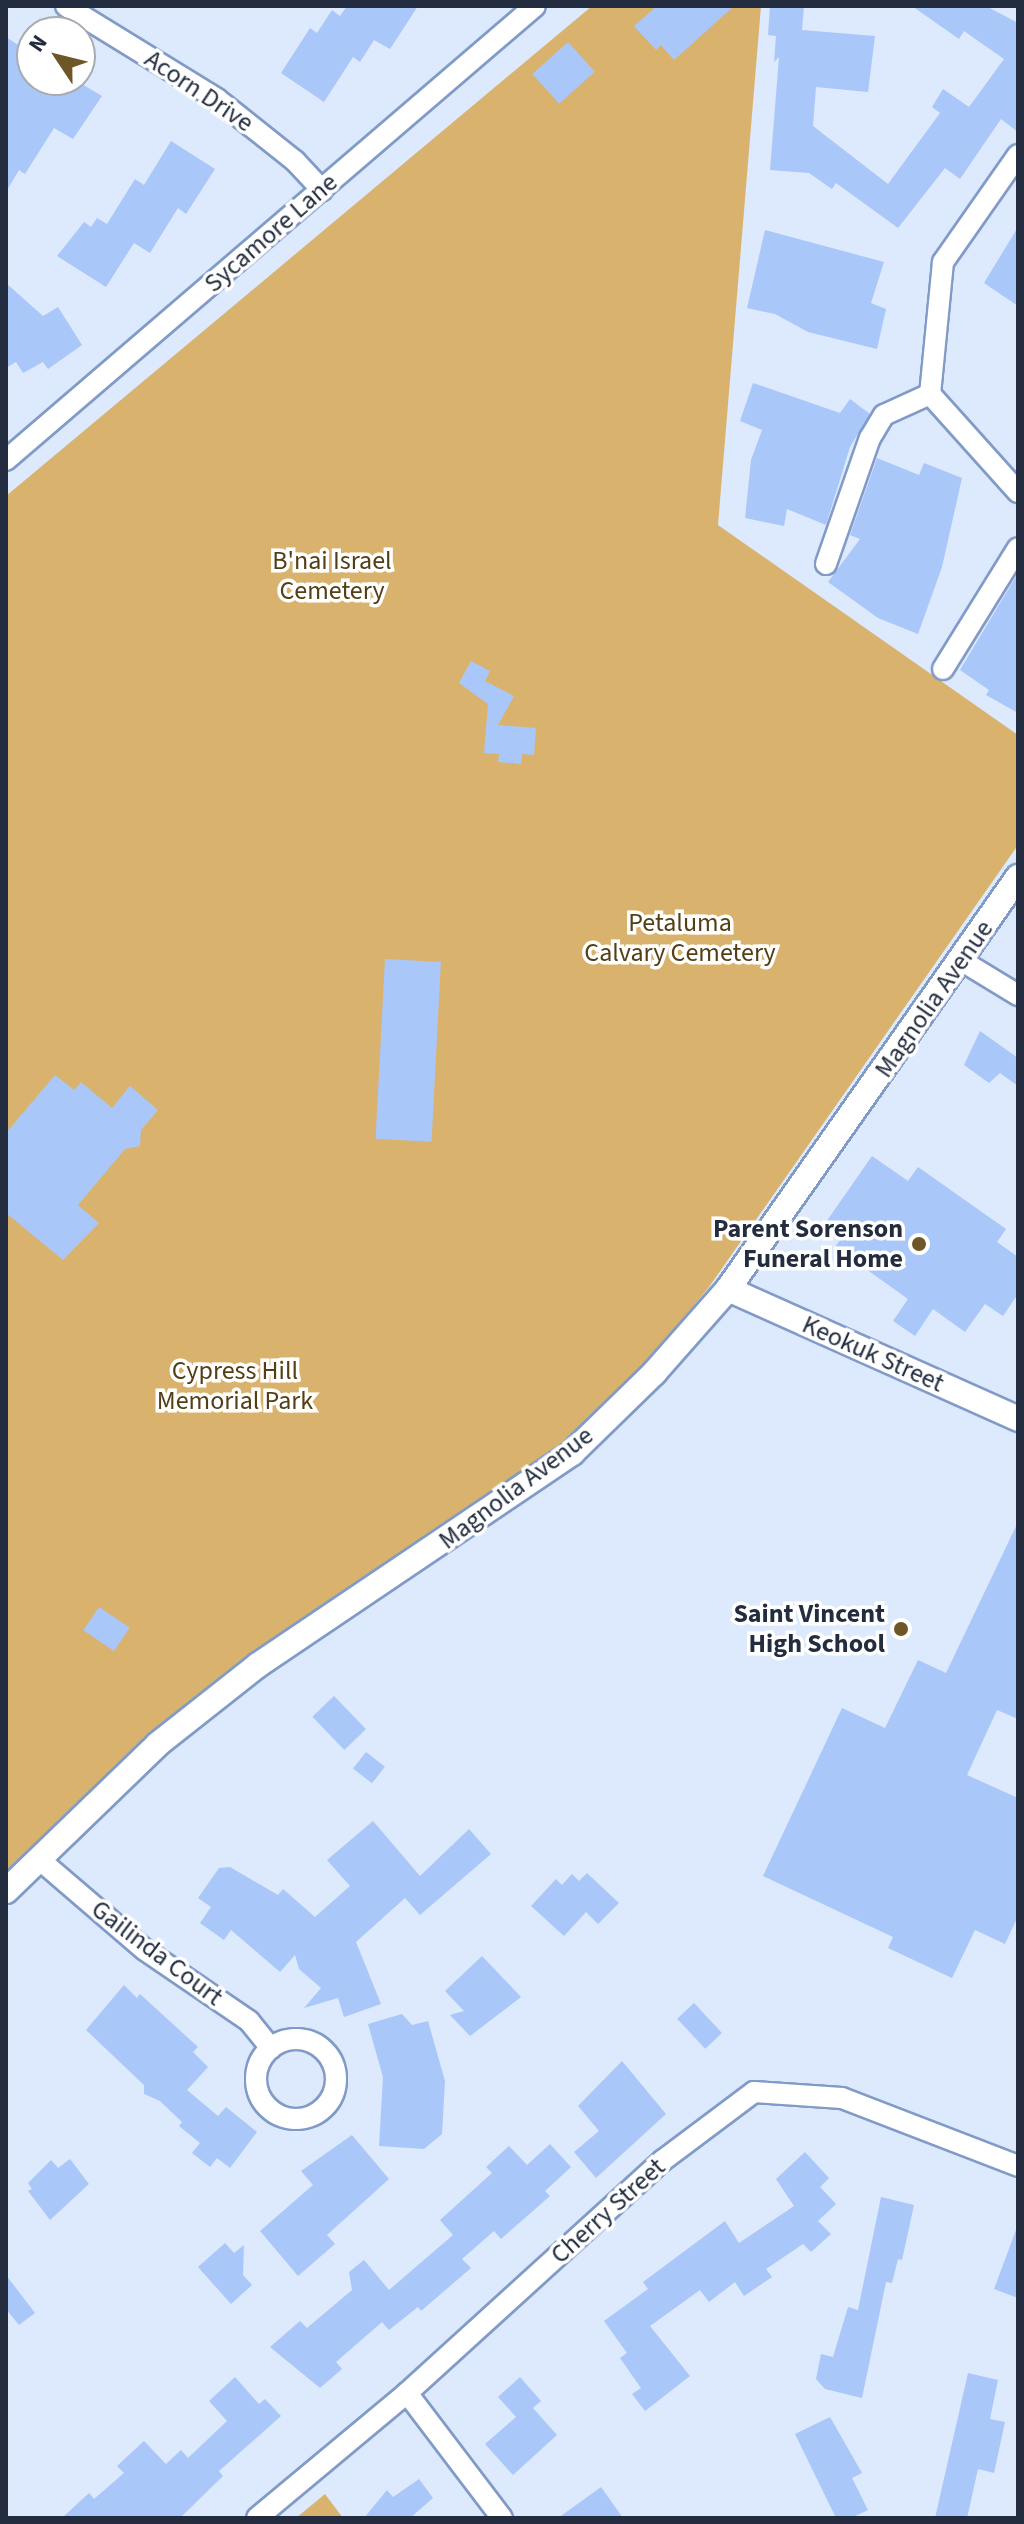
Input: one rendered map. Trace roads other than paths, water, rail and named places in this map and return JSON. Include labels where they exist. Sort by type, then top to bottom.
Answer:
[{"type":"street","name":"Acorn Drive","points":[[66,6],[217,99],[295,161],[322,190]]},
{"type":"street","name":"Sycamore Lane","points":[[8,455],[535,6]]},
{"type":"street","points":[[1016,163],[943,262],[930,394],[1018,492]]},
{"type":"street","points":[[826,564],[870,438],[884,415],[930,394]]},
{"type":"street","points":[[943,669],[1018,548]]},
{"type":"street","name":"Magnolia Avenue","points":[[6,1891],[158,1744],[258,1665],[572,1453],[728,1289],[962,961],[1018,877]]},
{"type":"street","points":[[962,961],[1018,995]]},
{"type":"street","name":"Keokuk Street","points":[[728,1289],[1018,1419]]},
{"type":"street","name":"Gailinda Court","points":[[40,1860],[145,1950],[249,2021],[271,2048]]},
{"type":"street","points":[[295,2039],[308,2040],[329,2055],[337,2081],[327,2105],[318,2114],[292,2120],[268,2109],[260,2098],[256,2071],[271,2048],[295,2039]]},
{"type":"street","name":"Cherry Street","points":[[257,2518],[407,2393],[662,2161],[754,2092],[842,2098],[1018,2166]]},
{"type":"street","points":[[407,2393],[502,2518]]},
{"type":"place","name":"Parent Sorenson Funeral Home","points":[[919,1244]]},
{"type":"place","name":"Saint Vincent High School","points":[[901,1629]]},
{"type":"park label","name":"B'nai Israel Cemetery","points":[[332,576]]},
{"type":"park label","name":"Petaluma Calvary Cemetery","points":[[680,938]]},
{"type":"park label","name":"Cypress Hill Memorial Park","points":[[235,1386]]}]
